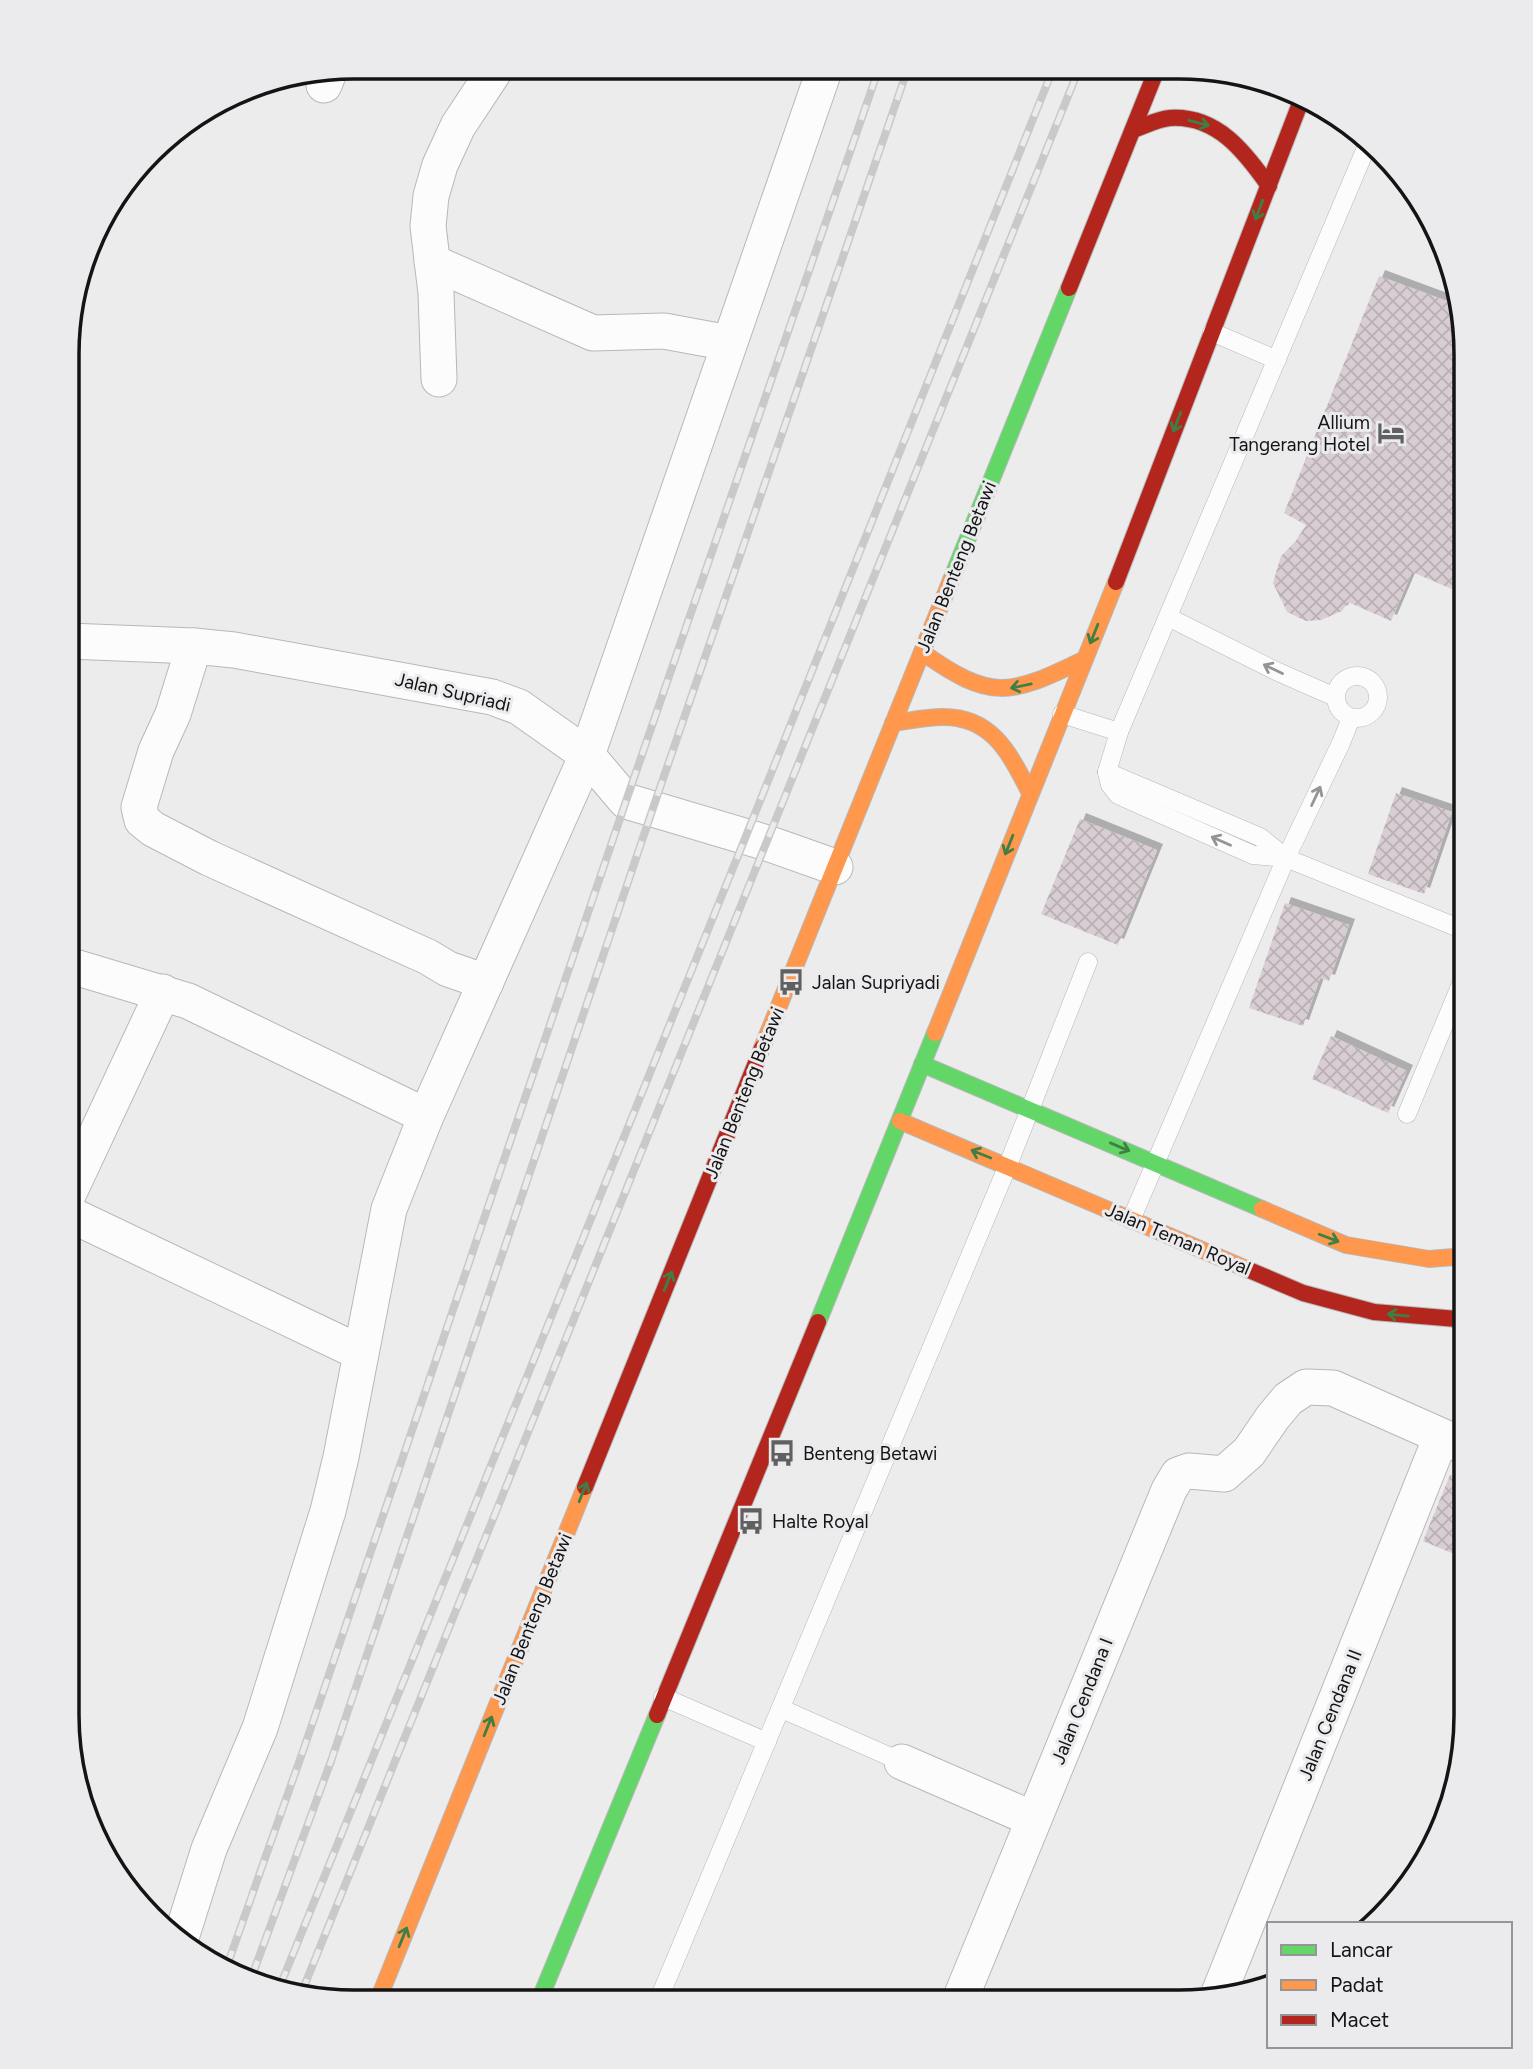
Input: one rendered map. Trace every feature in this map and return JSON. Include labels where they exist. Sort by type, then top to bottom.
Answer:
[{"type":"main road","name":"Jalan Benteng Betawi","points":[[382,1990],[1153,79]]},
{"type":"main road","points":[[543,1990],[900,1121],[1299,106]]},
{"type":"main road","points":[[1133,130],[1168,118],[1200,121],[1225,134],[1245,152],[1269,186]]},
{"type":"main road","points":[[922,652],[953,674],[977,685],[1004,690],[1037,683],[1083,660]]},
{"type":"main road","points":[[893,723],[941,717],[960,718],[981,726],[997,737],[1012,756],[1030,793]]},
{"type":"main road","points":[[922,1064],[1030,1108],[1074,1134],[1156,1163],[1346,1245],[1429,1259],[1454,1257]]},
{"type":"main road","name":"Jalan Teman Royal","points":[[900,1121],[1008,1165],[1056,1179],[1131,1220],[1303,1293],[1374,1312],[1454,1319]]},
{"type":"street","points":[[439,379],[439,338],[428,226],[431,197],[440,165],[458,126],[489,79]]},
{"type":"street","points":[[183,1931],[209,1849],[260,1728],[328,1511],[389,1209],[426,1116],[587,755],[821,79]]},
{"type":"street","points":[[432,262],[593,333],[664,331],[729,343]]},
{"type":"street","name":"Jalan Supriadi","points":[[79,641],[194,646],[286,659],[492,697],[519,707],[587,755],[626,800],[767,842],[835,867]]},
{"type":"street","points":[[194,646],[173,714],[156,751],[139,807],[142,820],[153,829],[209,858],[428,957],[448,969],[486,982]]},
{"type":"street","points":[[79,969],[188,1001],[426,1116]]},
{"type":"street","points":[[79,1173],[163,992]]},
{"type":"street","points":[[79,1219],[361,1353]]},
{"type":"street","name":"Jalan Cendana I","points":[[964,1990],[1169,1490],[1178,1475],[1189,1471],[1224,1474],[1249,1452],[1288,1399],[1306,1388],[1333,1388],[1454,1442]]},
{"type":"street","name":"Jalan Cendana II","points":[[1222,1987],[1454,1442]]},
{"type":"street","points":[[902,1762],[1033,1819]]},
{"type":"lane","points":[[1365,151],[1119,732],[1107,772],[1260,837],[1286,858],[1454,927]]},
{"type":"lane","points":[[1212,332],[1278,360]]},
{"type":"lane","points":[[1168,617],[1335,697]]},
{"type":"lane","points":[[1350,677],[1363,677],[1374,684],[1378,697],[1374,710],[1364,718],[1350,718],[1340,710],[1335,697],[1339,685],[1350,677]]},
{"type":"lane","points":[[1062,714],[1119,732]]},
{"type":"lane","points":[[1131,1220],[1286,858],[1341,743],[1350,718]]},
{"type":"lane","points":[[663,1990],[1008,1165],[1088,962]]},
{"type":"lane","points":[[1407,1114],[1454,1001]]},
{"type":"lane","points":[[663,1697],[767,1742]]},
{"type":"lane","points":[[782,1709],[902,1762]]},
{"type":"building","name":"Allium Tangerang Hotel","points":[[1379,276],[1449,302],[1454,336],[1454,590],[1412,572],[1391,621],[1348,602],[1342,611],[1321,620],[1306,621],[1287,612],[1273,583],[1281,556],[1295,542],[1306,525],[1284,513]]},
{"type":"building","points":[[1396,793],[1452,812],[1424,894],[1368,874]]},
{"type":"building","points":[[1080,819],[1157,850],[1118,945],[1041,914]]},
{"type":"building","points":[[1285,903],[1349,925],[1329,981],[1320,978],[1303,1026],[1249,1008]]},
{"type":"building","points":[[1331,1036],[1407,1071],[1388,1113],[1312,1079]]},
{"type":"building","points":[[1450,1475],[1454,1476],[1454,1554],[1423,1541]]},
{"type":"railway","points":[[229,1960],[875,79]]},
{"type":"railway","points":[[254,1971],[331,1761],[653,808],[904,79]]},
{"type":"railway","points":[[282,1981],[1049,79]]},
{"type":"railway","points":[[304,1986],[1075,79]]},
{"type":"traffic: fast","points":[[951,580],[1069,288]]},
{"type":"traffic: fast","points":[[818,1322],[935,1033]]},
{"type":"traffic: fast","points":[[922,1064],[1262,1209]]},
{"type":"traffic: fast","points":[[544,1990],[657,1715]]},
{"type":"traffic: slow","points":[[762,1048],[951,580]]},
{"type":"traffic: slow","points":[[935,1033],[1116,582]]},
{"type":"traffic: slow","points":[[922,652],[966,679],[984,686],[1001,688],[1036,681],[1083,660]]},
{"type":"traffic: slow","points":[[893,723],[942,717],[959,718],[974,723],[987,730],[1007,752],[1030,793]]},
{"type":"traffic: slow","points":[[900,1121],[1249,1270]]},
{"type":"traffic: slow","points":[[1262,1209],[1346,1245],[1429,1259],[1454,1257]]},
{"type":"traffic: slow","points":[[382,1990],[585,1487]]},
{"type":"traffic: jam","points":[[1069,288],[1153,79]]},
{"type":"traffic: jam","points":[[1116,582],[1299,106]]},
{"type":"traffic: jam","points":[[1133,130],[1170,118],[1202,123],[1216,129],[1240,149],[1269,186]]},
{"type":"traffic: jam","points":[[585,1487],[762,1048]]},
{"type":"traffic: jam","points":[[1249,1270],[1303,1293],[1374,1312],[1454,1319]]},
{"type":"traffic: jam","points":[[657,1715],[818,1322]]},
{"type":"place","name":"Allium Tangerang Hotel","points":[[1391,433]]},
{"type":"place","name":"Jalan Supriyadi","points":[[791,982]]},
{"type":"place","name":"Benteng Betawi","points":[[782,1453]]},
{"type":"place","name":"Halte Royal","points":[[751,1521]]}]
